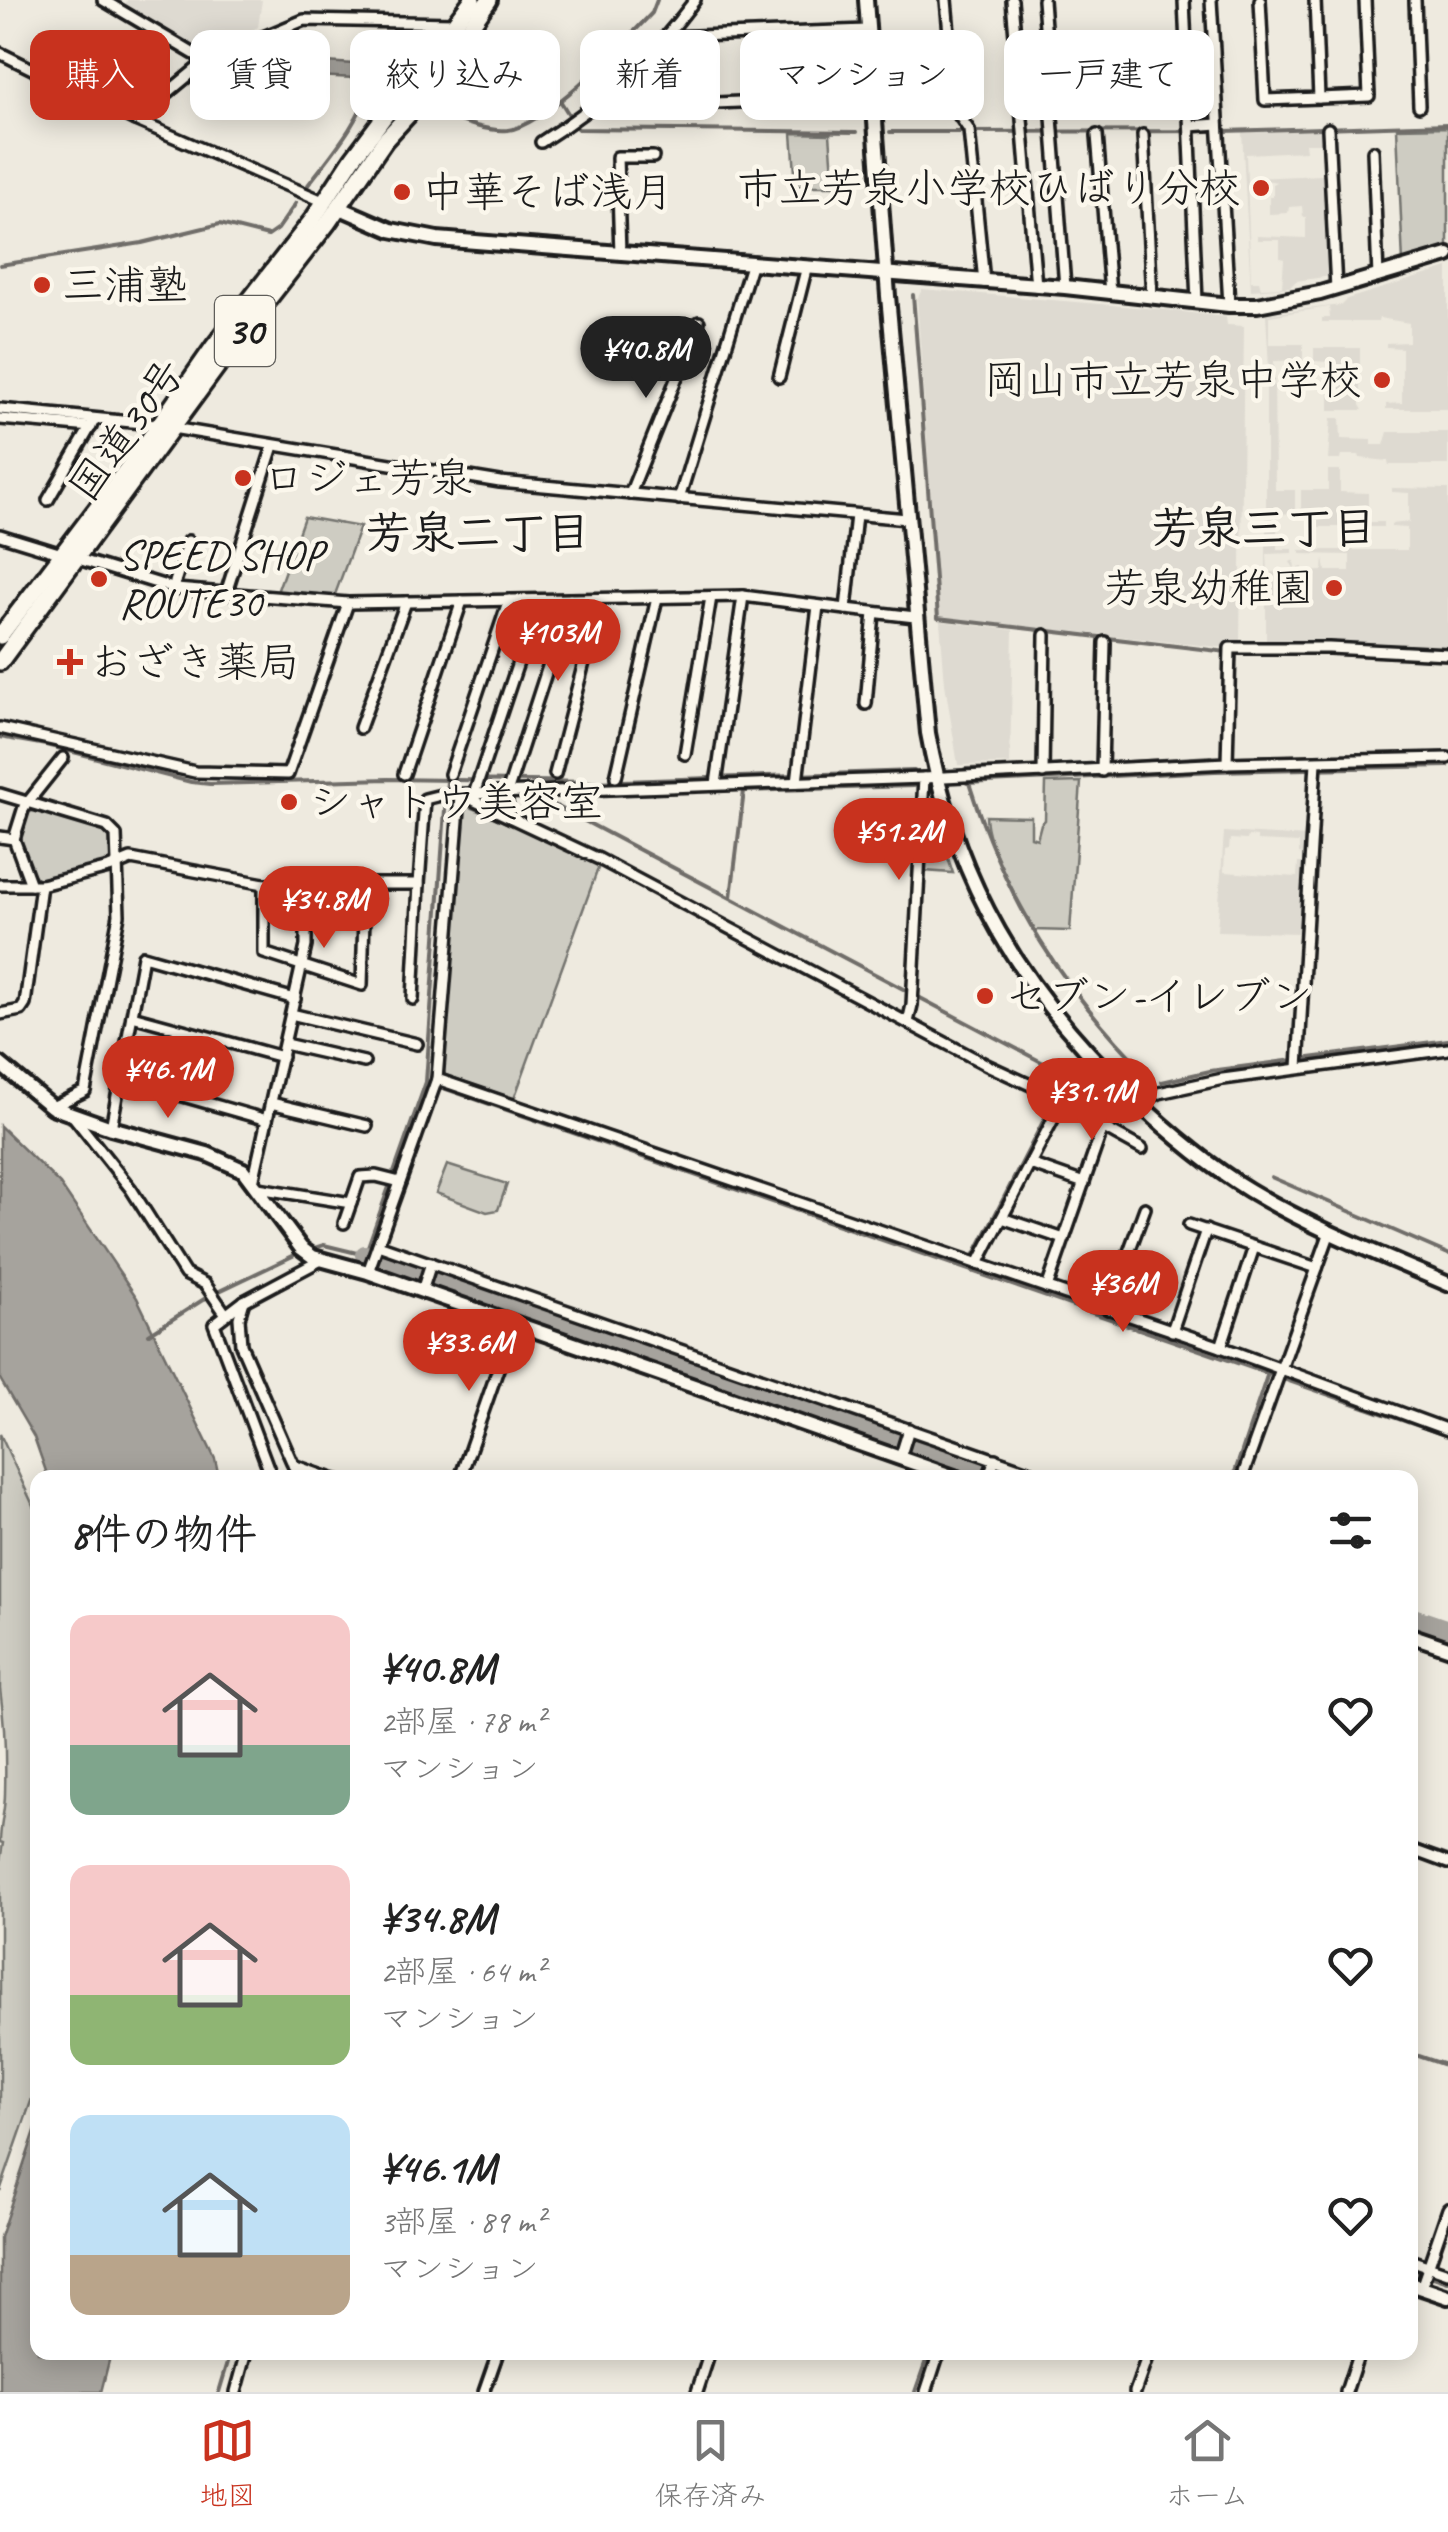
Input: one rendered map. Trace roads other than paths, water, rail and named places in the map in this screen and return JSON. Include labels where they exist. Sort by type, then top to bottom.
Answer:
[{"type":"highway","name":"国道30号","points":[[462,25],[472,0]]},
{"type":"highway","name":"国道30号","points":[[0,662],[70,556],[164,428],[462,25],[489,0]]},
{"type":"highway","name":"国道30号","points":[[0,636],[70,556]]},
{"type":"street","points":[[103,0],[190,52]]},
{"type":"street","points":[[672,30],[695,0]]},
{"type":"street","points":[[866,0],[868,30]]},
{"type":"street","points":[[946,0],[956,111],[969,130],[984,282]]},
{"type":"street","points":[[1012,0],[1036,286]]},
{"type":"street","points":[[1043,0],[1065,287]]},
{"type":"street","points":[[1184,0],[1196,302]]},
{"type":"street","points":[[1211,0],[1228,305]]},
{"type":"street","points":[[1260,0],[1265,100],[1369,96],[1365,0]]},
{"type":"street","points":[[1314,0],[1319,98]]},
{"type":"street","points":[[1414,0],[1418,106]]},
{"type":"street","points":[[280,30],[304,20],[462,25]]},
{"type":"street","points":[[0,53],[30,68]]},
{"type":"street","points":[[170,91],[190,74]]},
{"type":"street","points":[[542,142],[580,118]]},
{"type":"street","points":[[135,120],[369,222],[413,236],[806,270],[1065,287],[1258,306],[1448,255]]},
{"type":"street","points":[[875,120],[930,778],[908,1022]]},
{"type":"street","points":[[1190,129],[1218,129]]},
{"type":"street","points":[[1328,129],[1336,288]]},
{"type":"street","points":[[1097,134],[1110,293]]},
{"type":"street","points":[[1144,135],[1152,297]]},
{"type":"street","points":[[1373,151],[1378,276]]},
{"type":"street","points":[[620,254],[618,157],[653,156]]},
{"type":"street","points":[[679,499],[751,265]]},
{"type":"street","points":[[779,377],[806,270]]},
{"type":"street","points":[[630,494],[699,322]]},
{"type":"street","points":[[0,409],[93,423]]},
{"type":"street","points":[[0,419],[164,428],[500,482],[907,519]]},
{"type":"street","points":[[48,500],[93,423]]},
{"type":"street","points":[[226,594],[273,446]]},
{"type":"street","points":[[846,609],[856,516]]},
{"type":"street","points":[[0,535],[176,590],[348,604],[743,596],[916,618]]},
{"type":"street","points":[[176,590],[188,541]]},
{"type":"street","points":[[717,780],[743,596]]},
{"type":"street","points":[[685,754],[711,597]]},
{"type":"street","points":[[616,777],[657,598]]},
{"type":"street","points":[[555,774],[594,624],[595,599]]},
{"type":"street","points":[[450,774],[509,600]]},
{"type":"street","points":[[540,600],[479,776],[476,801],[509,814],[1058,1099],[1142,1149]]},
{"type":"street","points":[[509,814],[504,802],[570,600]]},
{"type":"street","points":[[360,728],[406,602]]},
{"type":"street","points":[[404,774],[462,602]]},
{"type":"street","points":[[0,728],[195,772],[288,774],[348,604]]},
{"type":"street","points":[[798,777],[818,606]]},
{"type":"street","points":[[866,704],[874,613]]},
{"type":"street","points":[[1043,773],[1045,635]]},
{"type":"street","points":[[1102,771],[1105,642]]},
{"type":"street","points":[[1227,764],[1230,648],[1281,646],[1448,654]]},
{"type":"street","points":[[0,1014],[21,1010],[24,1004],[36,885],[14,839],[28,802],[63,758]]},
{"type":"street","points":[[412,998],[425,799],[511,785],[798,777],[930,778],[1448,758]]},
{"type":"street","points":[[1298,1063],[1315,766]]},
{"type":"street","points":[[930,778],[963,859],[1014,958],[1052,1014],[1089,1056],[1186,1145],[1248,1189],[1330,1232],[1448,1284]]},
{"type":"street","points":[[0,794],[112,829],[116,835],[118,915],[85,1092],[52,1107]]},
{"type":"street","points":[[373,1259],[395,1180],[436,1083],[450,796]]},
{"type":"street","points":[[0,837],[14,839]]},
{"type":"street","points":[[0,885],[36,885],[130,859],[264,884],[419,884]]},
{"type":"street","points":[[256,1185],[306,946],[306,882]]},
{"type":"street","points":[[264,884],[264,953],[362,985],[364,882]]},
{"type":"street","points":[[111,1128],[143,956],[294,999]]},
{"type":"street","points":[[291,1014],[417,1044]]},
{"type":"street","points":[[132,1016],[282,1057]]},
{"type":"street","points":[[284,1044],[364,1062]]},
{"type":"street","points":[[1139,1104],[1159,1093],[1298,1063],[1448,1050]]},
{"type":"street","points":[[0,1064],[52,1107],[72,1116],[208,1154],[242,1170],[301,1248],[318,1258],[430,1265],[1023,1470]]},
{"type":"street","points":[[120,1078],[267,1120]]},
{"type":"street","points":[[436,1083],[1221,1347],[1278,1375],[1448,1430]]},
{"type":"street","points":[[974,1263],[1030,1164],[1058,1099]]},
{"type":"street","points":[[271,1103],[367,1126]]},
{"type":"street","points":[[72,1116],[131,1190],[185,1274],[204,1284],[225,1313]]},
{"type":"street","points":[[1047,1288],[1103,1127]]},
{"type":"street","points":[[1030,1164],[1084,1183]]},
{"type":"street","points":[[344,1223],[360,1177],[395,1180]]},
{"type":"street","points":[[256,1185],[350,1202]]},
{"type":"street","points":[[1108,1310],[1145,1208]]},
{"type":"street","points":[[1002,1218],[1064,1239]]},
{"type":"street","points":[[1189,1225],[1317,1268]]},
{"type":"street","points":[[1172,1331],[1206,1230]]},
{"type":"street","points":[[1245,1470],[1330,1232]]},
{"type":"street","points":[[1221,1347],[1254,1247]]},
{"type":"street","points":[[270,1470],[214,1324],[225,1313],[318,1258]]},
{"type":"street","points":[[373,1259],[423,1287],[514,1324],[902,1453],[939,1470]]},
{"type":"street","points":[[423,1287],[430,1265]]},
{"type":"street","points":[[244,1301],[239,1318],[241,1345],[295,1470]]},
{"type":"street","points":[[463,1470],[514,1324]]},
{"type":"street","points":[[902,1453],[909,1431]]},
{"type":"street","points":[[991,1470],[994,1461]]},
{"type":"street","points":[[293,1466],[305,1470]]},
{"type":"street","points":[[1418,1638],[1448,1648]]},
{"type":"street","points":[[1418,1853],[1448,1862]]},
{"type":"street","points":[[1422,2277],[1448,2209]]},
{"type":"street","points":[[1422,2277],[1448,2273]]},
{"type":"street","points":[[1422,2277],[1448,2297]]},
{"type":"street","points":[[236,2392],[245,2360]]},
{"type":"street","points":[[484,2392],[495,2360]]},
{"type":"street","points":[[697,2392],[707,2360]]},
{"type":"street","points":[[926,2392],[936,2360]]},
{"type":"street","points":[[1135,2392],[1146,2360]]},
{"type":"street","points":[[1346,2392],[1356,2360]]},
{"type":"waterway","points":[[560,100],[652,13],[657,0]]},
{"type":"waterway","points":[[561,102],[571,118]]},
{"type":"waterway","points":[[308,185],[354,120]]},
{"type":"waterway","points":[[459,120],[508,130],[533,120]]},
{"type":"waterway","points":[[973,132],[1224,131],[1448,124]]},
{"type":"waterway","points":[[575,126],[857,132]]},
{"type":"waterway","points":[[890,132],[964,132]]},
{"type":"waterway","points":[[0,265],[142,243],[220,224],[268,236],[278,229],[296,203]]},
{"type":"waterway","points":[[913,295],[938,618],[1227,652]]},
{"type":"waterway","points":[[1321,652],[1412,657]]},
{"type":"waterway","points":[[0,737],[210,784],[388,779],[594,782],[914,771]]},
{"type":"waterway","points":[[1232,757],[1448,753]]},
{"type":"waterway","points":[[1112,763],[1211,757]]},
{"type":"waterway","points":[[1054,766],[1090,764]]},
{"type":"waterway","points":[[967,783],[1215,771],[1448,766]]},
{"type":"waterway","points":[[965,769],[1027,767]]},
{"type":"waterway","points":[[308,1250],[324,1245],[365,1255],[426,1082],[447,781]]},
{"type":"waterway","points":[[969,783],[1001,867],[1041,942],[1090,1011],[1151,1078]]},
{"type":"waterway","points":[[731,897],[744,791],[914,786]]},
{"type":"waterway","points":[[543,799],[1108,1097]]},
{"type":"waterway","points":[[1162,1082],[1210,1071],[1448,1040]]},
{"type":"waterway","points":[[972,1260],[1067,1075]]},
{"type":"waterway","points":[[426,1082],[1448,1436]]},
{"type":"waterway","points":[[1271,1177],[1448,1254]]},
{"type":"waterway","points":[[149,1334],[209,1296],[299,1253]]},
{"type":"waterway","points":[[365,1255],[984,1470]]},
{"type":"waterway","points":[[1236,1470],[1268,1373]]},
{"type":"waterway","points":[[301,1463],[324,1470]]},
{"type":"waterway","points":[[1418,1620],[1448,1630]]},
{"type":"waterway","points":[[1418,1846],[1448,1856]]},
{"type":"waterway","points":[[1418,2056],[1448,2066]]},
{"type":"waterway","points":[[1418,2272],[1448,2282]]},
{"type":"waterway","points":[[219,2392],[229,2360]]},
{"type":"waterway","points":[[491,2392],[501,2360]]},
{"type":"waterway","points":[[702,2392],[713,2360]]},
{"type":"waterway","points":[[915,2392],[926,2360]]},
{"type":"waterway","points":[[1341,2392],[1350,2366]]},
{"type":"place","name":"市立芳泉小学校ひばり分校","points":[[1261,188]]},
{"type":"place","name":"中華そば浅月","points":[[402,192]]},
{"type":"place","name":"三浦塾","points":[[42,285]]},
{"type":"place","name":"岡山市立芳泉中学校","points":[[1382,380]]},
{"type":"place","name":"ロジェ芳泉","points":[[243,478]]},
{"type":"place","name":"SPEED SHOP ROUTE30","points":[[99,579]]},
{"type":"place","name":"芳泉幼稚園","points":[[1334,588]]},
{"type":"place","name":"おざき薬局","points":[[70,662]]},
{"type":"place","name":"シャトウ美容室","points":[[289,802]]},
{"type":"place","name":"セブン-イレブン","points":[[985,996]]},
{"type":"district","name":"芳泉三丁目","points":[[1264,528]]},
{"type":"district","name":"芳泉二丁目","points":[[478,533]]}]
